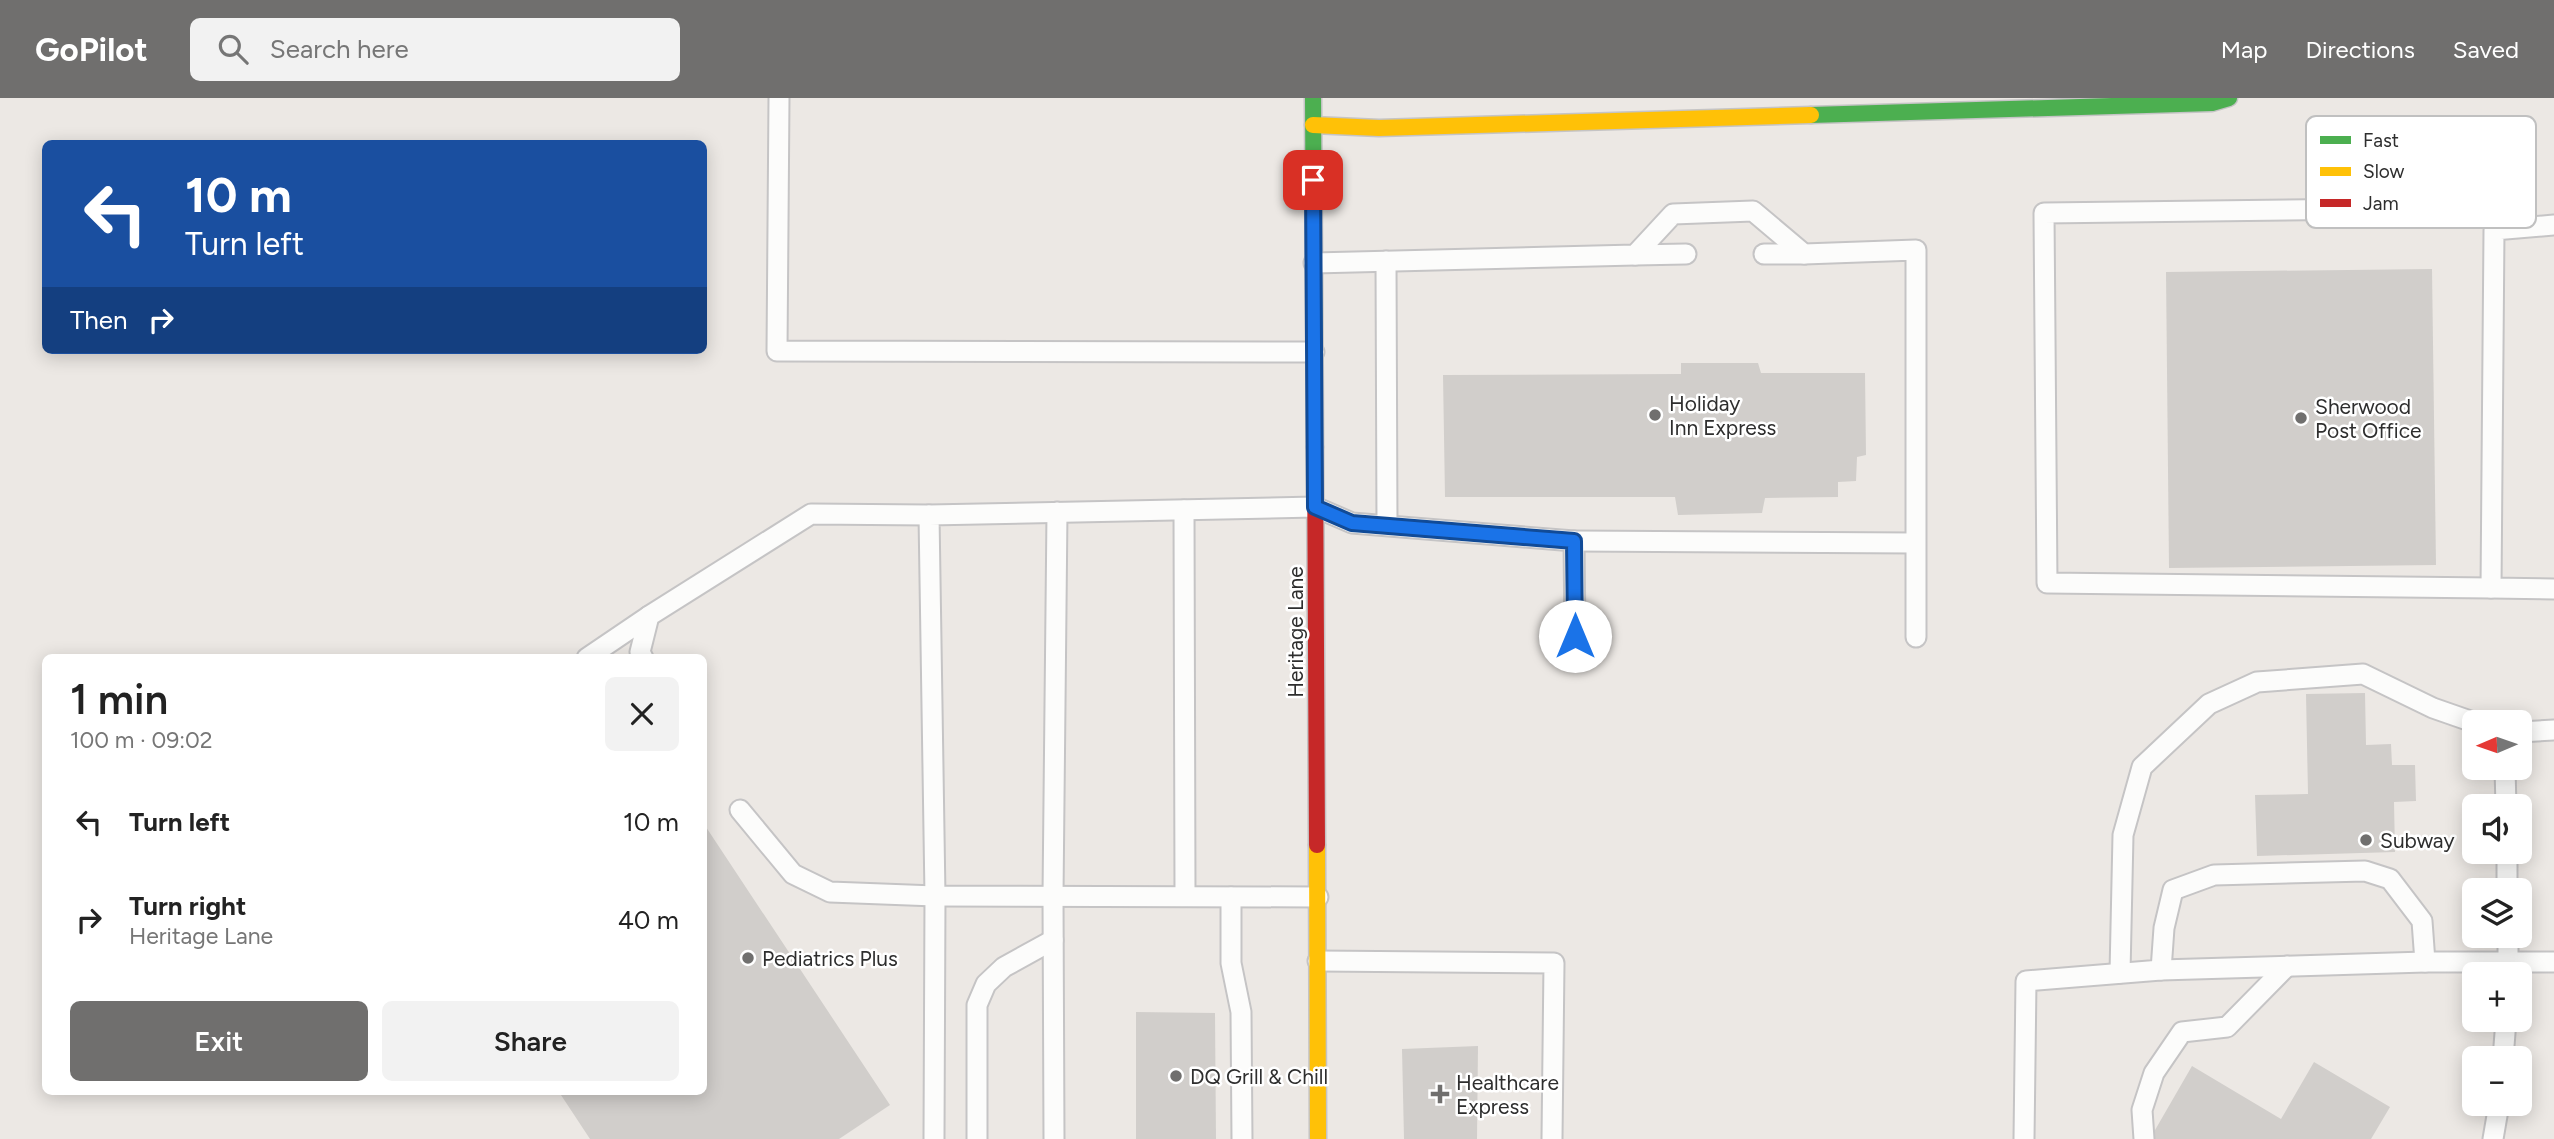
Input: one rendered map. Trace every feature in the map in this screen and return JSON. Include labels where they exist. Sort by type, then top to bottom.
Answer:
[{"type":"street","name":"Heritage Lane","points":[[1313,98],[1318,1139]]},
{"type":"street","points":[[1312,125],[1379,128],[1768,108],[2212,103],[2229,98]]},
{"type":"lane","points":[[779,98],[777,351],[1314,352]]},
{"type":"lane","points":[[2306,210],[2044,212],[2047,583],[2554,589]]},
{"type":"lane","points":[[1635,255],[1673,214],[1753,211],[1804,254]]},
{"type":"lane","points":[[2536,226],[2554,225]]},
{"type":"lane","points":[[2491,588],[2494,230],[2518,228]]},
{"type":"lane","points":[[1764,254],[1916,250],[1916,637]]},
{"type":"lane","points":[[1314,263],[1686,254]]},
{"type":"lane","points":[[1386,261],[1388,525]]},
{"type":"lane","points":[[593,654],[811,514],[929,515],[1315,507],[1352,523],[1574,541],[1915,543]]},
{"type":"lane","points":[[1184,510],[1185,897]]},
{"type":"lane","points":[[1054,1139],[1053,896],[1057,512]]},
{"type":"lane","points":[[929,515],[935,896],[934,1139]]},
{"type":"lane","points":[[1574,541],[1575,636]]},
{"type":"lane","points":[[641,654],[649,616]]},
{"type":"lane","points":[[2120,973],[2123,835],[2142,767],[2209,704],[2257,682],[2363,674],[2433,708],[2462,718]]},
{"type":"lane","points":[[2532,731],[2554,730]]},
{"type":"lane","points":[[740,810],[793,874],[830,892],[935,896],[1318,897]]},
{"type":"lane","points":[[2161,970],[2164,929],[2173,890],[2214,875],[2365,871],[2390,879],[2422,921],[2425,962]]},
{"type":"lane","points":[[1231,897],[1231,963],[1241,1012],[1242,1139]]},
{"type":"lane","points":[[977,1139],[977,1005],[986,984],[1004,967],[1053,940]]},
{"type":"lane","points":[[1318,961],[1554,963],[1552,1139]]},
{"type":"lane","points":[[2024,1139],[2026,981],[2161,970],[2425,962],[2462,965]]},
{"type":"lane","points":[[2532,965],[2554,962]]},
{"type":"lane","points":[[2144,1139],[2142,1110],[2154,1073],[2182,1032],[2227,1027],[2287,966]]},
{"type":"lane","points":[[2493,1139],[2497,1116]]},
{"type":"building","name":"Sherwood Post Office","points":[[2432,269],[2436,565],[2169,568],[2166,272]]},
{"type":"building","name":"Holiday Inn Express","points":[[1681,363],[1758,363],[1761,373],[1865,373],[1866,455],[1857,457],[1856,481],[1838,482],[1838,497],[1765,498],[1762,513],[1678,515],[1675,497],[1445,497],[1443,375],[1681,374]]},
{"type":"building","points":[[2365,693],[2366,745],[2391,744],[2392,765],[2415,765],[2416,801],[2394,802],[2395,852],[2257,856],[2255,795],[2308,794],[2306,694]]},
{"type":"building","name":"Pediatrics Plus","points":[[707,829],[890,1105],[839,1139],[590,1139],[561,1095],[707,1095]]},
{"type":"building","name":"DQ Grill & Chill","points":[[1136,1012],[1215,1013],[1216,1139],[1136,1139]]},
{"type":"building","name":"Healthcare Express","points":[[1478,1046],[1477,1139],[1404,1139],[1402,1049]]},
{"type":"building","points":[[2314,1062],[2390,1107],[2371,1139],[2151,1137],[2192,1066],[2281,1119]]},
{"type":"traffic: fast","points":[[1313,98],[1315,447]]},
{"type":"traffic: fast","points":[[1811,115],[2212,103],[2229,98]]},
{"type":"traffic: slow","points":[[1313,125],[1379,128],[1811,115]]},
{"type":"traffic: slow","points":[[1317,845],[1318,1139]]},
{"type":"traffic: jam","points":[[1315,447],[1317,845]]},
{"type":"place","name":"Holiday Inn Express","points":[[1655,415]]},
{"type":"place","name":"Sherwood Post Office","points":[[2301,418]]},
{"type":"place","name":"Subway","points":[[2366,840]]},
{"type":"place","name":"Pediatrics Plus","points":[[748,958]]},
{"type":"place","name":"DQ Grill & Chill","points":[[1176,1076]]},
{"type":"place","name":"Healthcare Express","points":[[1440,1094]]},
{"type":"route","points":[[1313,180],[1315,507],[1352,523],[1574,541],[1575,636]]}]
